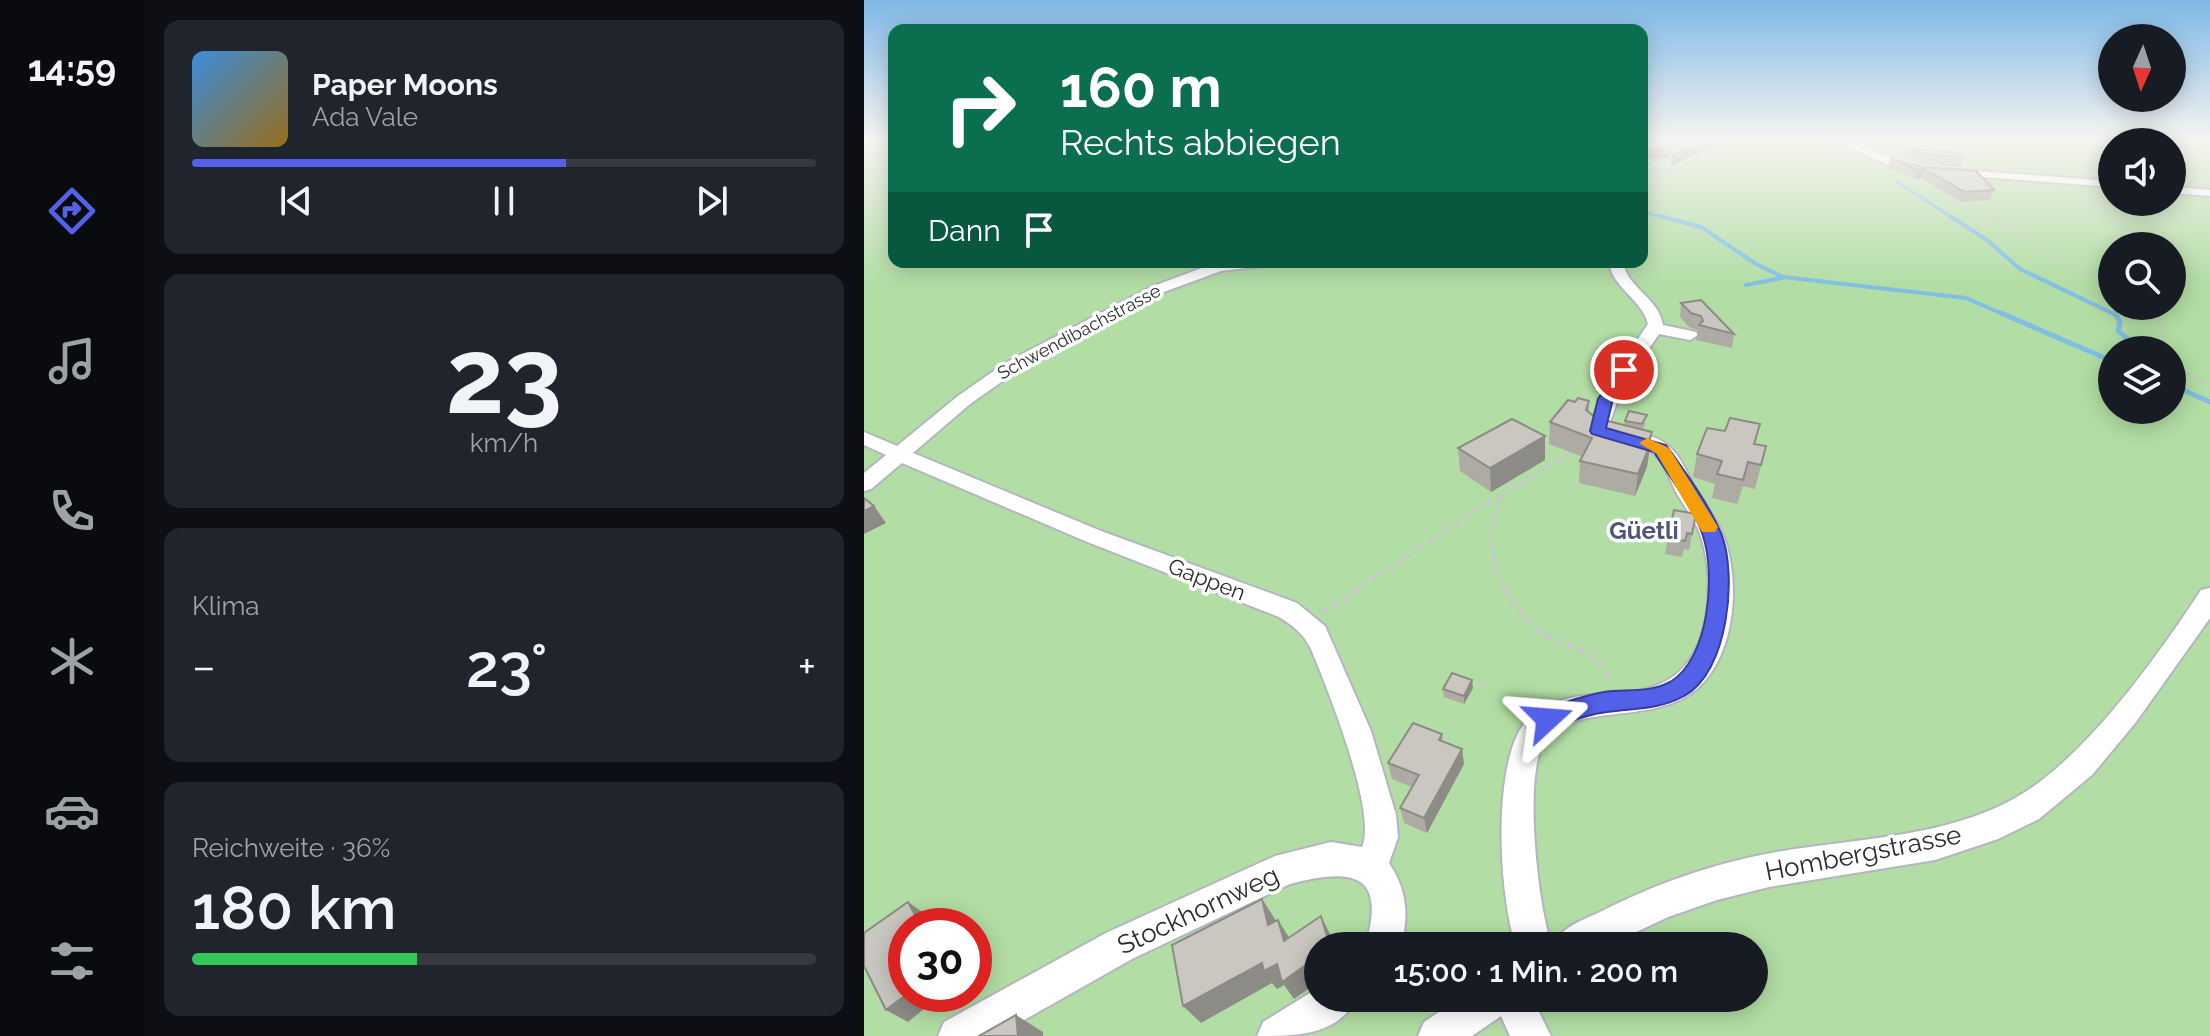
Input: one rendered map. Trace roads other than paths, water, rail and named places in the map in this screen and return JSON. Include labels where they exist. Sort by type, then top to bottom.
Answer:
[{"type":"street","points":[[2186,191],[2210,193]]},
{"type":"street","name":"Schwendibachstrasse","points":[[864,484],[972,394],[1011,367],[1170,283],[1214,268]]},
{"type":"street","points":[[1529,932],[1519,867],[1520,811],[1527,747],[1539,726],[1548,719],[1577,708],[1668,694],[1701,667],[1714,634],[1719,561],[1712,533],[1664,451],[1649,443],[1599,433],[1599,415],[1610,390],[1654,328],[1653,311],[1618,274],[1617,268]]},
{"type":"street","points":[[1654,328],[1690,335]]},
{"type":"street","name":"Gappen","points":[[864,438],[1093,536],[1288,610],[1309,623],[1321,641],[1353,726],[1382,821],[1381,844],[1369,866]]},
{"type":"street","name":"Hombergstrasse","points":[[1598,932],[1652,904],[1710,883],[1772,869],[1952,840],[2010,818],[2051,792],[2090,758],[2210,597]]},
{"type":"street","name":"Stockhornweg","points":[[958,1036],[1119,946],[1287,868],[1335,858],[1369,866]]},
{"type":"street","points":[[1369,866],[1381,876],[1388,892],[1391,912],[1386,932]]},
{"type":"street","points":[[1277,1036],[1315,1012]]},
{"type":"street","points":[[1438,1036],[1473,1012]]},
{"type":"street","points":[[1519,1012],[1531,1036]]},
{"type":"waterway","points":[[1908,189],[1953,218]]},
{"type":"waterway","points":[[1648,213],[1663,217]]},
{"type":"waterway","points":[[1950,216],[1987,240],[2020,269],[2098,306]]},
{"type":"waterway","points":[[1663,217],[1667,218]]},
{"type":"waterway","points":[[1663,217],[1701,227],[1756,264],[1783,277],[1966,298],[2005,315]]},
{"type":"waterway","points":[[1746,285],[1782,278]]},
{"type":"waterway","points":[[2001,313],[2098,355]]},
{"type":"waterway","points":[[2119,320],[2118,331],[2124,336]]},
{"type":"waterway","points":[[2186,391],[2210,402]]},
{"type":"district","name":"Güetli","points":[[1644,531]]}]
